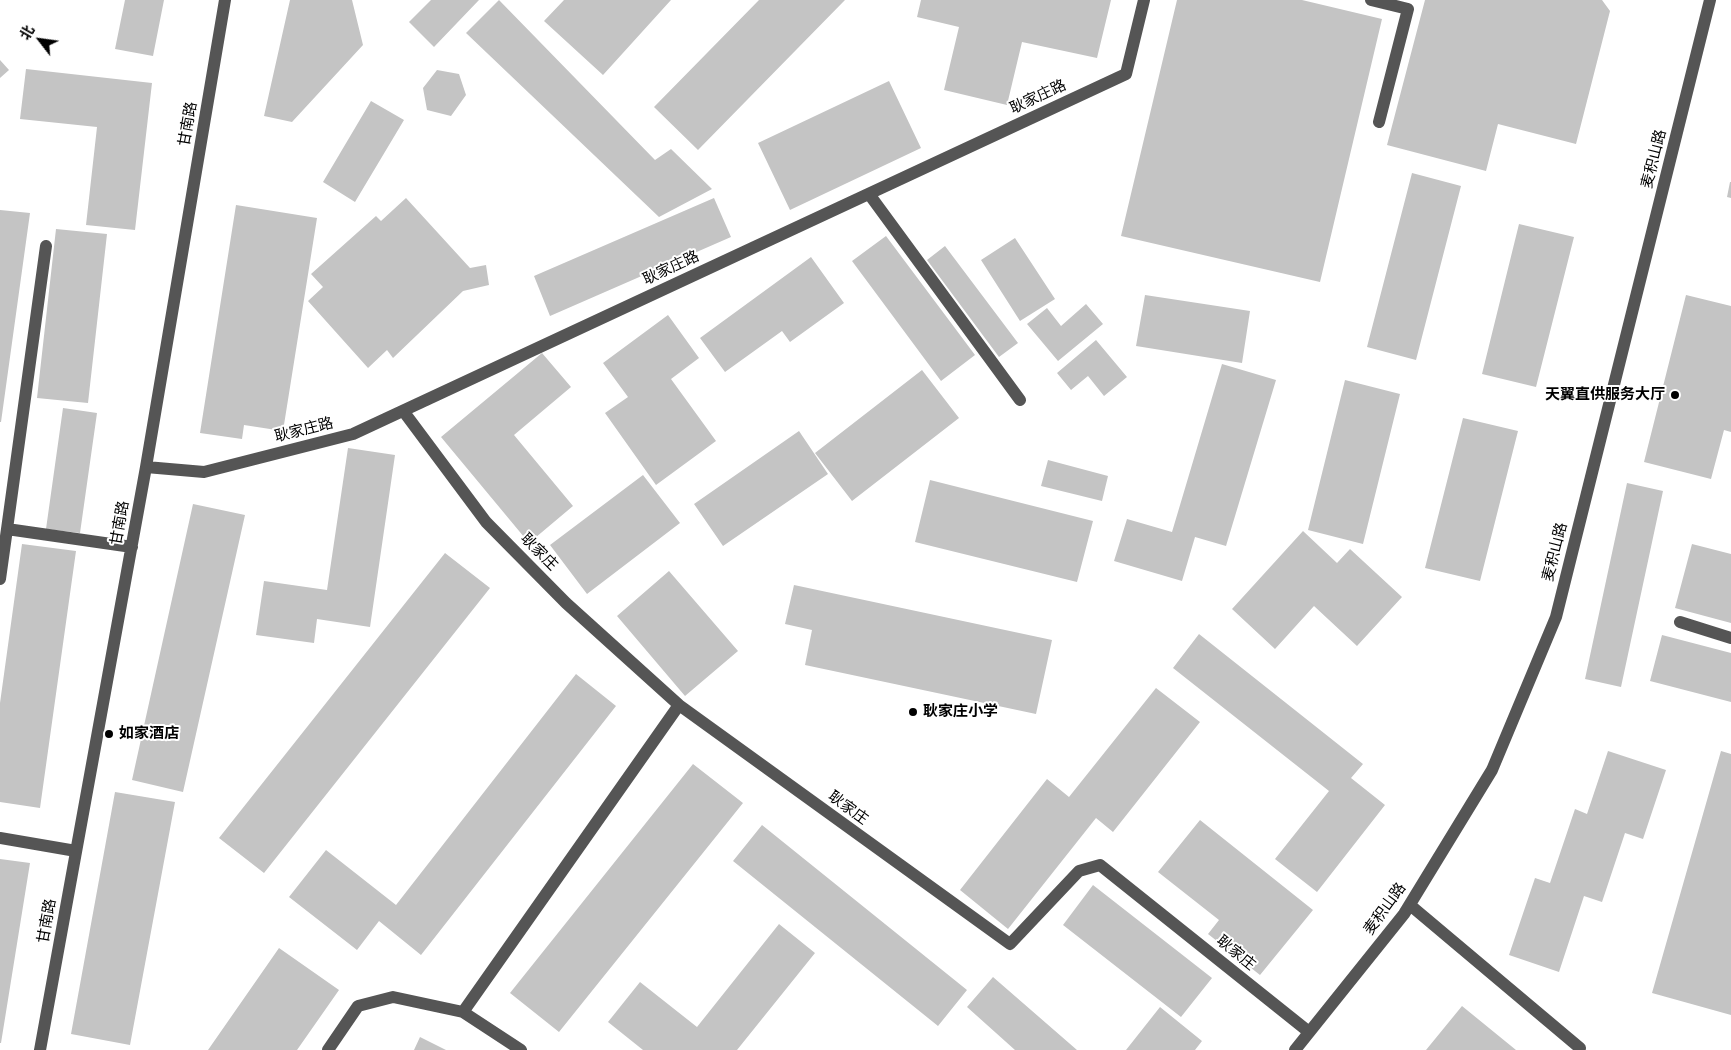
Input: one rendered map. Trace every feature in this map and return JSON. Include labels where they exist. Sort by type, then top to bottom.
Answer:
[{"type":"street","name":"甘南路","points":[[40,1050],[132,547],[225,0]]},
{"type":"street","name":"耿家庄路","points":[[146,467],[204,472],[352,434],[404,412],[1126,74],[1144,0]]},
{"type":"street","points":[[1370,0],[1408,9],[1379,122]]},
{"type":"street","name":"麦积山路","points":[[1295,1050],[1404,914],[1492,770],[1556,617],[1710,0]]},
{"type":"street","points":[[869,194],[1020,400]]},
{"type":"street","points":[[0,579],[46,246]]},
{"type":"street","name":"耿家庄","points":[[404,412],[486,522],[566,603],[679,705],[1010,944],[1079,871],[1100,865],[1310,1032]]},
{"type":"street","points":[[7,529],[132,547]]},
{"type":"street","points":[[1680,622],[1731,638]]},
{"type":"street","points":[[463,1012],[679,705]]},
{"type":"street","points":[[0,838],[76,852]]},
{"type":"street","points":[[1410,905],[1580,1048]]},
{"type":"street","points":[[328,1050],[358,1006],[393,997],[463,1012],[521,1050]]},
{"type":"building","points":[[125,0],[164,0],[153,56],[115,49]]},
{"type":"building","points":[[290,0],[352,0],[363,45],[292,122],[264,116]]},
{"type":"building","points":[[431,0],[479,0],[434,47],[409,22]]},
{"type":"building","points":[[499,0],[655,160],[671,149],[712,189],[659,217],[466,33]]},
{"type":"building","points":[[564,0],[671,0],[603,75],[544,21]]},
{"type":"building","points":[[759,0],[845,0],[698,150],[654,107]]},
{"type":"building","points":[[921,0],[1111,0],[1097,58],[1022,42],[1007,105],[944,90],[959,27],[917,17]]},
{"type":"building","points":[[1177,0],[1302,0],[1382,19],[1320,282],[1121,236]]},
{"type":"building","points":[[1425,0],[1602,0],[1610,11],[1576,144],[1498,124],[1486,171],[1387,145]]},
{"type":"building","points":[[0,60],[9,70],[0,78]]},
{"type":"building","points":[[26,69],[152,83],[135,230],[86,225],[97,127],[20,119]]},
{"type":"building","points":[[437,70],[459,74],[466,95],[451,116],[427,110],[423,88]]},
{"type":"building","points":[[889,81],[921,148],[790,210],[758,143]]},
{"type":"building","points":[[371,101],[404,120],[355,202],[323,182]]},
{"type":"building","points":[[1412,173],[1461,186],[1416,360],[1367,347]]},
{"type":"building","points":[[1731,182],[1731,198],[1727,197]]},
{"type":"building","points":[[406,198],[470,268],[486,265],[489,285],[463,291],[393,358],[387,350],[368,368],[308,301],[323,287],[311,274],[376,216],[381,221]]},
{"type":"building","points":[[714,198],[731,237],[550,316],[534,276]]},
{"type":"building","points":[[236,205],[317,218],[283,431],[244,425],[242,439],[200,433]]},
{"type":"building","points":[[0,210],[30,213],[1,422],[0,422]]},
{"type":"building","points":[[1519,224],[1574,237],[1536,387],[1482,374]]},
{"type":"building","points":[[56,229],[107,234],[88,403],[37,398]]},
{"type":"building","points":[[886,236],[975,355],[941,381],[852,261]]},
{"type":"building","points":[[1015,238],[1055,299],[1020,321],[981,260]]},
{"type":"building","points":[[945,246],[1018,343],[999,357],[927,260]]},
{"type":"building","points":[[811,257],[844,303],[790,342],[782,331],[725,372],[700,338]]},
{"type":"building","points":[[1145,295],[1250,311],[1242,363],[1136,346]]},
{"type":"building","points":[[1686,295],[1731,306],[1731,432],[1724,430],[1711,479],[1644,462]]},
{"type":"building","points":[[1086,304],[1103,324],[1058,361],[1027,324],[1047,308],[1061,326]]},
{"type":"building","points":[[668,315],[699,358],[671,379],[716,441],[656,485],[605,413],[628,397],[603,363]]},
{"type":"building","points":[[1096,340],[1127,377],[1104,396],[1088,376],[1071,390],[1057,373]]},
{"type":"building","points":[[542,353],[571,387],[514,435],[573,506],[529,543],[441,437]]},
{"type":"building","points":[[1222,364],[1276,380],[1226,546],[1195,537],[1182,581],[1114,561],[1127,519],[1172,532]]},
{"type":"building","points":[[922,370],[959,418],[852,501],[815,453]]},
{"type":"building","points":[[1345,380],[1400,394],[1363,544],[1308,530]]},
{"type":"building","points":[[63,408],[97,413],[80,533],[46,529]]},
{"type":"building","points":[[1463,418],[1518,431],[1480,581],[1425,568]]},
{"type":"building","points":[[799,431],[828,474],[723,546],[694,504]]},
{"type":"building","points":[[348,448],[395,455],[370,627],[317,619],[314,643],[256,635],[264,581],[327,590]]},
{"type":"building","points":[[1048,460],[1108,476],[1102,501],[1041,486]]},
{"type":"building","points":[[643,475],[680,523],[587,594],[550,545]]},
{"type":"building","points":[[930,480],[1093,521],[1077,582],[915,542]]},
{"type":"building","points":[[1627,483],[1663,491],[1621,687],[1585,679]]},
{"type":"building","points":[[193,504],[245,515],[183,792],[132,780]]},
{"type":"building","points":[[1303,531],[1337,563],[1350,549],[1402,597],[1357,646],[1314,606],[1275,649],[1232,609]]},
{"type":"building","points":[[22,544],[76,551],[40,808],[0,802],[0,703]]},
{"type":"building","points":[[1692,544],[1731,554],[1731,623],[1675,608]]},
{"type":"building","points":[[445,553],[490,588],[264,873],[219,838]]},
{"type":"building","points":[[669,571],[738,651],[685,696],[617,616]]},
{"type":"building","points":[[794,585],[1052,640],[1036,714],[805,665],[812,630],[785,624]]},
{"type":"building","points":[[1199,634],[1363,764],[1351,778],[1385,805],[1317,892],[1275,859],[1329,791],[1173,668]]},
{"type":"building","points":[[1662,635],[1731,653],[1731,702],[1650,681]]},
{"type":"building","points":[[576,674],[616,706],[421,955],[379,921],[357,950],[289,897],[326,850],[396,905]]},
{"type":"building","points":[[1156,688],[1200,722],[1113,832],[1096,818],[1008,929],[960,890],[1047,779],[1069,797]]},
{"type":"building","points":[[1608,751],[1666,770],[1643,839],[1625,833],[1602,902],[1584,896],[1559,972],[1509,955],[1535,878],[1550,883],[1575,809],[1587,814]]},
{"type":"building","points":[[1721,751],[1731,754],[1731,1015],[1652,993]]},
{"type":"building","points":[[693,764],[743,803],[559,1032],[510,993]]},
{"type":"building","points":[[115,792],[175,802],[130,1045],[71,1034]]},
{"type":"building","points":[[1200,820],[1313,910],[1260,975],[1208,934],[1219,920],[1158,872]]},
{"type":"building","points":[[762,825],[967,990],[938,1026],[733,861]]},
{"type":"building","points":[[0,859],[30,863],[1,1043],[0,1043]]},
{"type":"building","points":[[1093,885],[1212,978],[1181,1017],[1063,925]]},
{"type":"building","points":[[779,924],[815,953],[737,1050],[643,1050],[608,1022],[640,982],[697,1027]]},
{"type":"building","points":[[279,948],[339,990],[297,1050],[208,1050]]},
{"type":"building","points":[[993,977],[1077,1050],[1015,1050],[967,1007]]},
{"type":"building","points":[[1462,1006],[1516,1050],[1426,1050]]},
{"type":"building","points":[[1160,1007],[1202,1041],[1195,1050],[1126,1050]]},
{"type":"building","points":[[420,1037],[446,1050],[414,1050]]},
{"type":"place","name":"天翼直供服务大厅","points":[[1675,395]]},
{"type":"place","name":"耿家庄小学","points":[[913,712]]},
{"type":"place","name":"如家酒店","points":[[109,734]]}]
